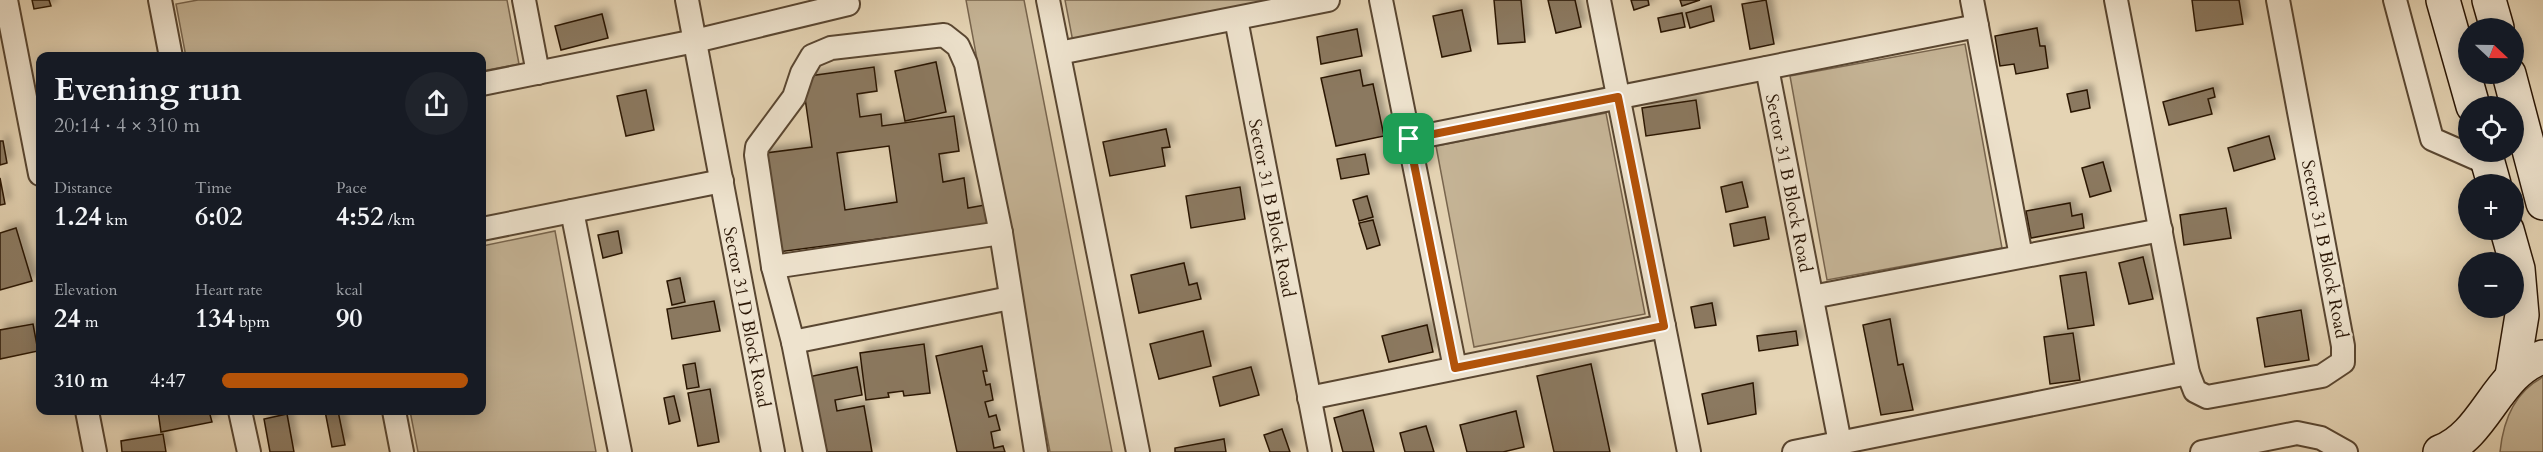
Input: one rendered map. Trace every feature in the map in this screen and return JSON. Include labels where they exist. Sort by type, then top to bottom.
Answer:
[{"type":"street","points":[[6,0],[36,154]]},
{"type":"street","points":[[160,0],[170,52]]},
{"type":"street","points":[[524,0],[538,73]]},
{"type":"street","name":"Sector 31 D Block Road","points":[[687,0],[773,452]]},
{"type":"street","points":[[1048,0],[1138,452]]},
{"type":"street","points":[[1059,53],[1328,0]]},
{"type":"street","points":[[1381,0],[1455,368]]},
{"type":"street","points":[[1599,0],[1689,452]]},
{"type":"street","points":[[1972,0],[2021,256]]},
{"type":"street","name":"Sector 31 B Block Road","points":[[2116,0],[2188,373],[2195,391],[2207,397],[2322,376],[2343,362],[2343,346],[2278,0]]},
{"type":"street","points":[[2395,0],[2432,140],[2489,167]]},
{"type":"street","points":[[2443,0],[2470,96]]},
{"type":"street","points":[[2489,0],[2494,18]]},
{"type":"street","points":[[486,83],[695,41],[854,1]]},
{"type":"street","name":"Sector 31 B Block Road","points":[[1236,19],[1320,452]]},
{"type":"street","name":"Sector 31 B Block Road","points":[[1409,139],[1977,26]]},
{"type":"street","points":[[815,452],[793,342],[773,267],[756,155],[757,147],[794,97],[802,73],[812,56],[831,48],[944,35],[958,46],[966,64],[1001,233],[1036,452]]},
{"type":"street","name":"Sector 31 B Block Road","points":[[1767,68],[1840,443]]},
{"type":"street","points":[[2512,84],[2543,203]]},
{"type":"street","points":[[486,228],[722,182]]},
{"type":"street","points":[[572,211],[620,452]]},
{"type":"street","name":"Sector 31 B Block Road","points":[[1812,297],[2161,230]]},
{"type":"street","points":[[773,267],[1001,233]]},
{"type":"street","points":[[2510,240],[2518,269],[2522,315],[2512,376]]},
{"type":"street","points":[[793,342],[1010,298]]},
{"type":"street","points":[[1309,398],[1664,326]]},
{"type":"street","points":[[2440,452],[2454,447],[2488,410],[2512,376],[2532,361],[2543,357]]},
{"type":"street","points":[[1794,452],[2188,373]]},
{"type":"street","points":[[2481,452],[2488,410]]},
{"type":"street","points":[[88,415],[95,452]]},
{"type":"street","points":[[241,415],[249,452]]},
{"type":"street","points":[[395,415],[402,452]]},
{"type":"street","points":[[2202,452],[2297,433],[2321,438],[2346,452]]},
{"type":"shaded area","points":[[198,0],[507,0],[519,64],[486,70],[486,52],[185,52],[176,4]]},
{"type":"shaded area","points":[[966,0],[1024,0],[1112,452],[1050,452]]},
{"type":"shaded area","points":[[1065,0],[1282,0],[1073,42]]},
{"type":"shaded area","points":[[1965,44],[2002,248],[1827,280],[1790,76]]},
{"type":"shaded area","points":[[1606,113],[1645,314],[1474,347],[1436,146]]},
{"type":"shaded area","points":[[555,231],[596,452],[418,452],[411,415],[486,415],[486,245]]},
{"type":"shaded area","points":[[2543,377],[2543,452],[2500,452],[2507,419],[2517,399],[2533,383]]},
{"type":"building","points":[[32,0],[49,0],[51,6],[34,9]]},
{"type":"building","points":[[1494,0],[1521,0],[1525,42],[1498,44]]},
{"type":"building","points":[[1548,0],[1575,0],[1581,27],[1556,33]]},
{"type":"building","points":[[1631,0],[1648,0],[1649,5],[1634,10]]},
{"type":"building","points":[[1680,0],[1700,0],[1682,6]]},
{"type":"building","points":[[1766,0],[1774,44],[1750,49],[1742,4]]},
{"type":"building","points":[[2192,0],[2239,0],[2243,24],[2196,31]]},
{"type":"building","points":[[1711,6],[1714,21],[1690,28],[1686,13]]},
{"type":"building","points":[[1462,10],[1471,51],[1442,57],[1433,16]]},
{"type":"building","points":[[1682,13],[1685,27],[1661,32],[1658,18]]},
{"type":"building","points":[[602,14],[608,38],[561,50],[555,26]]},
{"type":"building","points":[[2037,28],[2040,46],[2045,46],[2048,68],[2016,74],[2014,64],[2000,66],[1995,36]]},
{"type":"building","points":[[1357,29],[1362,56],[1321,64],[1317,37]]},
{"type":"building","points":[[936,62],[946,112],[905,121],[895,71]]},
{"type":"building","points":[[874,67],[877,91],[857,94],[860,117],[881,114],[882,126],[954,116],[959,151],[939,154],[943,182],[964,178],[968,208],[990,204],[994,224],[778,252],[758,154],[812,147],[802,77]],"holes":[[[889,146],[897,202],[845,210],[837,153]]]},
{"type":"building","points":[[1360,70],[1363,86],[1373,84],[1384,136],[1336,146],[1321,78]]},
{"type":"building","points":[[2213,88],[2215,97],[2208,99],[2212,114],[2169,125],[2163,102]]},
{"type":"building","points":[[646,90],[654,130],[626,136],[617,96]]},
{"type":"building","points":[[2087,90],[2090,108],[2071,112],[2067,94]]},
{"type":"building","points":[[1696,100],[1700,128],[1646,136],[1642,108]]},
{"type":"building","points":[[1166,129],[1170,147],[1162,148],[1165,166],[1110,176],[1103,142]]},
{"type":"building","points":[[2269,136],[2275,159],[2234,171],[2228,148]]},
{"type":"building","points":[[0,141],[3,141],[7,163],[0,165]]},
{"type":"building","points":[[1365,154],[1369,174],[1341,179],[1337,159]]},
{"type":"building","points":[[2103,162],[2111,191],[2090,197],[2082,168]]},
{"type":"building","points":[[0,178],[5,204],[0,205]]},
{"type":"building","points":[[1742,182],[1748,207],[1726,212],[1721,187]]},
{"type":"building","points":[[1240,187],[1245,219],[1191,228],[1186,196]]},
{"type":"building","points":[[1367,196],[1373,217],[1359,221],[1353,200]]},
{"type":"building","points":[[2070,203],[2072,216],[2082,214],[2084,228],[2031,238],[2026,211]]},
{"type":"building","points":[[2226,208],[2231,238],[2184,245],[2180,215]]},
{"type":"building","points":[[1765,217],[1769,239],[1734,246],[1730,224]]},
{"type":"building","points":[[1373,220],[1380,245],[1367,249],[1359,223]]},
{"type":"building","points":[[16,228],[32,281],[0,290],[0,233]]},
{"type":"building","points":[[618,231],[622,253],[603,258],[598,235]]},
{"type":"building","points":[[2143,257],[2153,299],[2129,304],[2119,263]]},
{"type":"building","points":[[1184,263],[1189,285],[1197,283],[1201,299],[1139,313],[1131,275]]},
{"type":"building","points":[[2086,272],[2094,325],[2068,329],[2060,276]]},
{"type":"building","points":[[680,278],[685,302],[672,305],[667,281]]},
{"type":"building","points":[[714,301],[720,331],[672,339],[667,309]]},
{"type":"building","points":[[1712,303],[1716,325],[1695,328],[1691,307]]},
{"type":"building","points":[[2301,310],[2309,360],[2265,367],[2257,318]]},
{"type":"building","points":[[1890,319],[1898,365],[1903,364],[1913,410],[1881,415],[1863,325]]},
{"type":"building","points":[[33,324],[36,351],[0,359],[0,330]]},
{"type":"building","points":[[1427,325],[1433,352],[1389,362],[1382,336]]},
{"type":"building","points":[[1203,331],[1211,366],[1159,379],[1150,344]]},
{"type":"building","points":[[1796,331],[1798,345],[1759,351],[1757,336]]},
{"type":"building","points":[[2073,333],[2080,380],[2050,384],[2044,337]]},
{"type":"building","points":[[924,344],[930,393],[904,396],[903,391],[888,393],[889,397],[866,400],[860,353]]},
{"type":"building","points":[[982,346],[987,371],[983,371],[986,385],[990,384],[993,400],[985,402],[989,417],[996,415],[1000,430],[991,432],[994,448],[1003,446],[1005,452],[957,452],[936,356]]},
{"type":"building","points":[[695,363],[699,387],[687,389],[683,365]]},
{"type":"building","points":[[1591,364],[1610,452],[1554,452],[1537,376]]},
{"type":"building","points":[[857,367],[862,395],[835,400],[837,411],[864,406],[872,452],[827,452],[820,419],[816,420],[808,377]]},
{"type":"building","points":[[1251,367],[1259,395],[1220,406],[1213,377]]},
{"type":"building","points":[[1753,383],[1756,414],[1708,424],[1702,394]]},
{"type":"building","points":[[710,389],[719,442],[698,446],[688,393]]},
{"type":"building","points":[[674,396],[680,421],[669,424],[664,398]]},
{"type":"building","points":[[1363,410],[1374,452],[1343,452],[1334,418]]},
{"type":"building","points":[[1516,411],[1524,447],[1503,452],[1467,452],[1460,425]]},
{"type":"building","points":[[159,415],[210,415],[212,422],[161,432]]},
{"type":"building","points":[[287,415],[294,452],[270,452],[264,419]]},
{"type":"building","points":[[326,415],[339,415],[345,445],[332,447]]},
{"type":"building","points":[[1426,426],[1434,452],[1405,452],[1400,433]]},
{"type":"building","points":[[1282,429],[1290,452],[1270,452],[1264,435]]},
{"type":"building","points":[[163,434],[166,452],[122,452],[121,441]]},
{"type":"building","points":[[1224,439],[1226,452],[1175,452],[1175,448]]},
{"type":"route","points":[[1618,97],[1664,326],[1455,368],[1409,139],[1618,97]]}]
